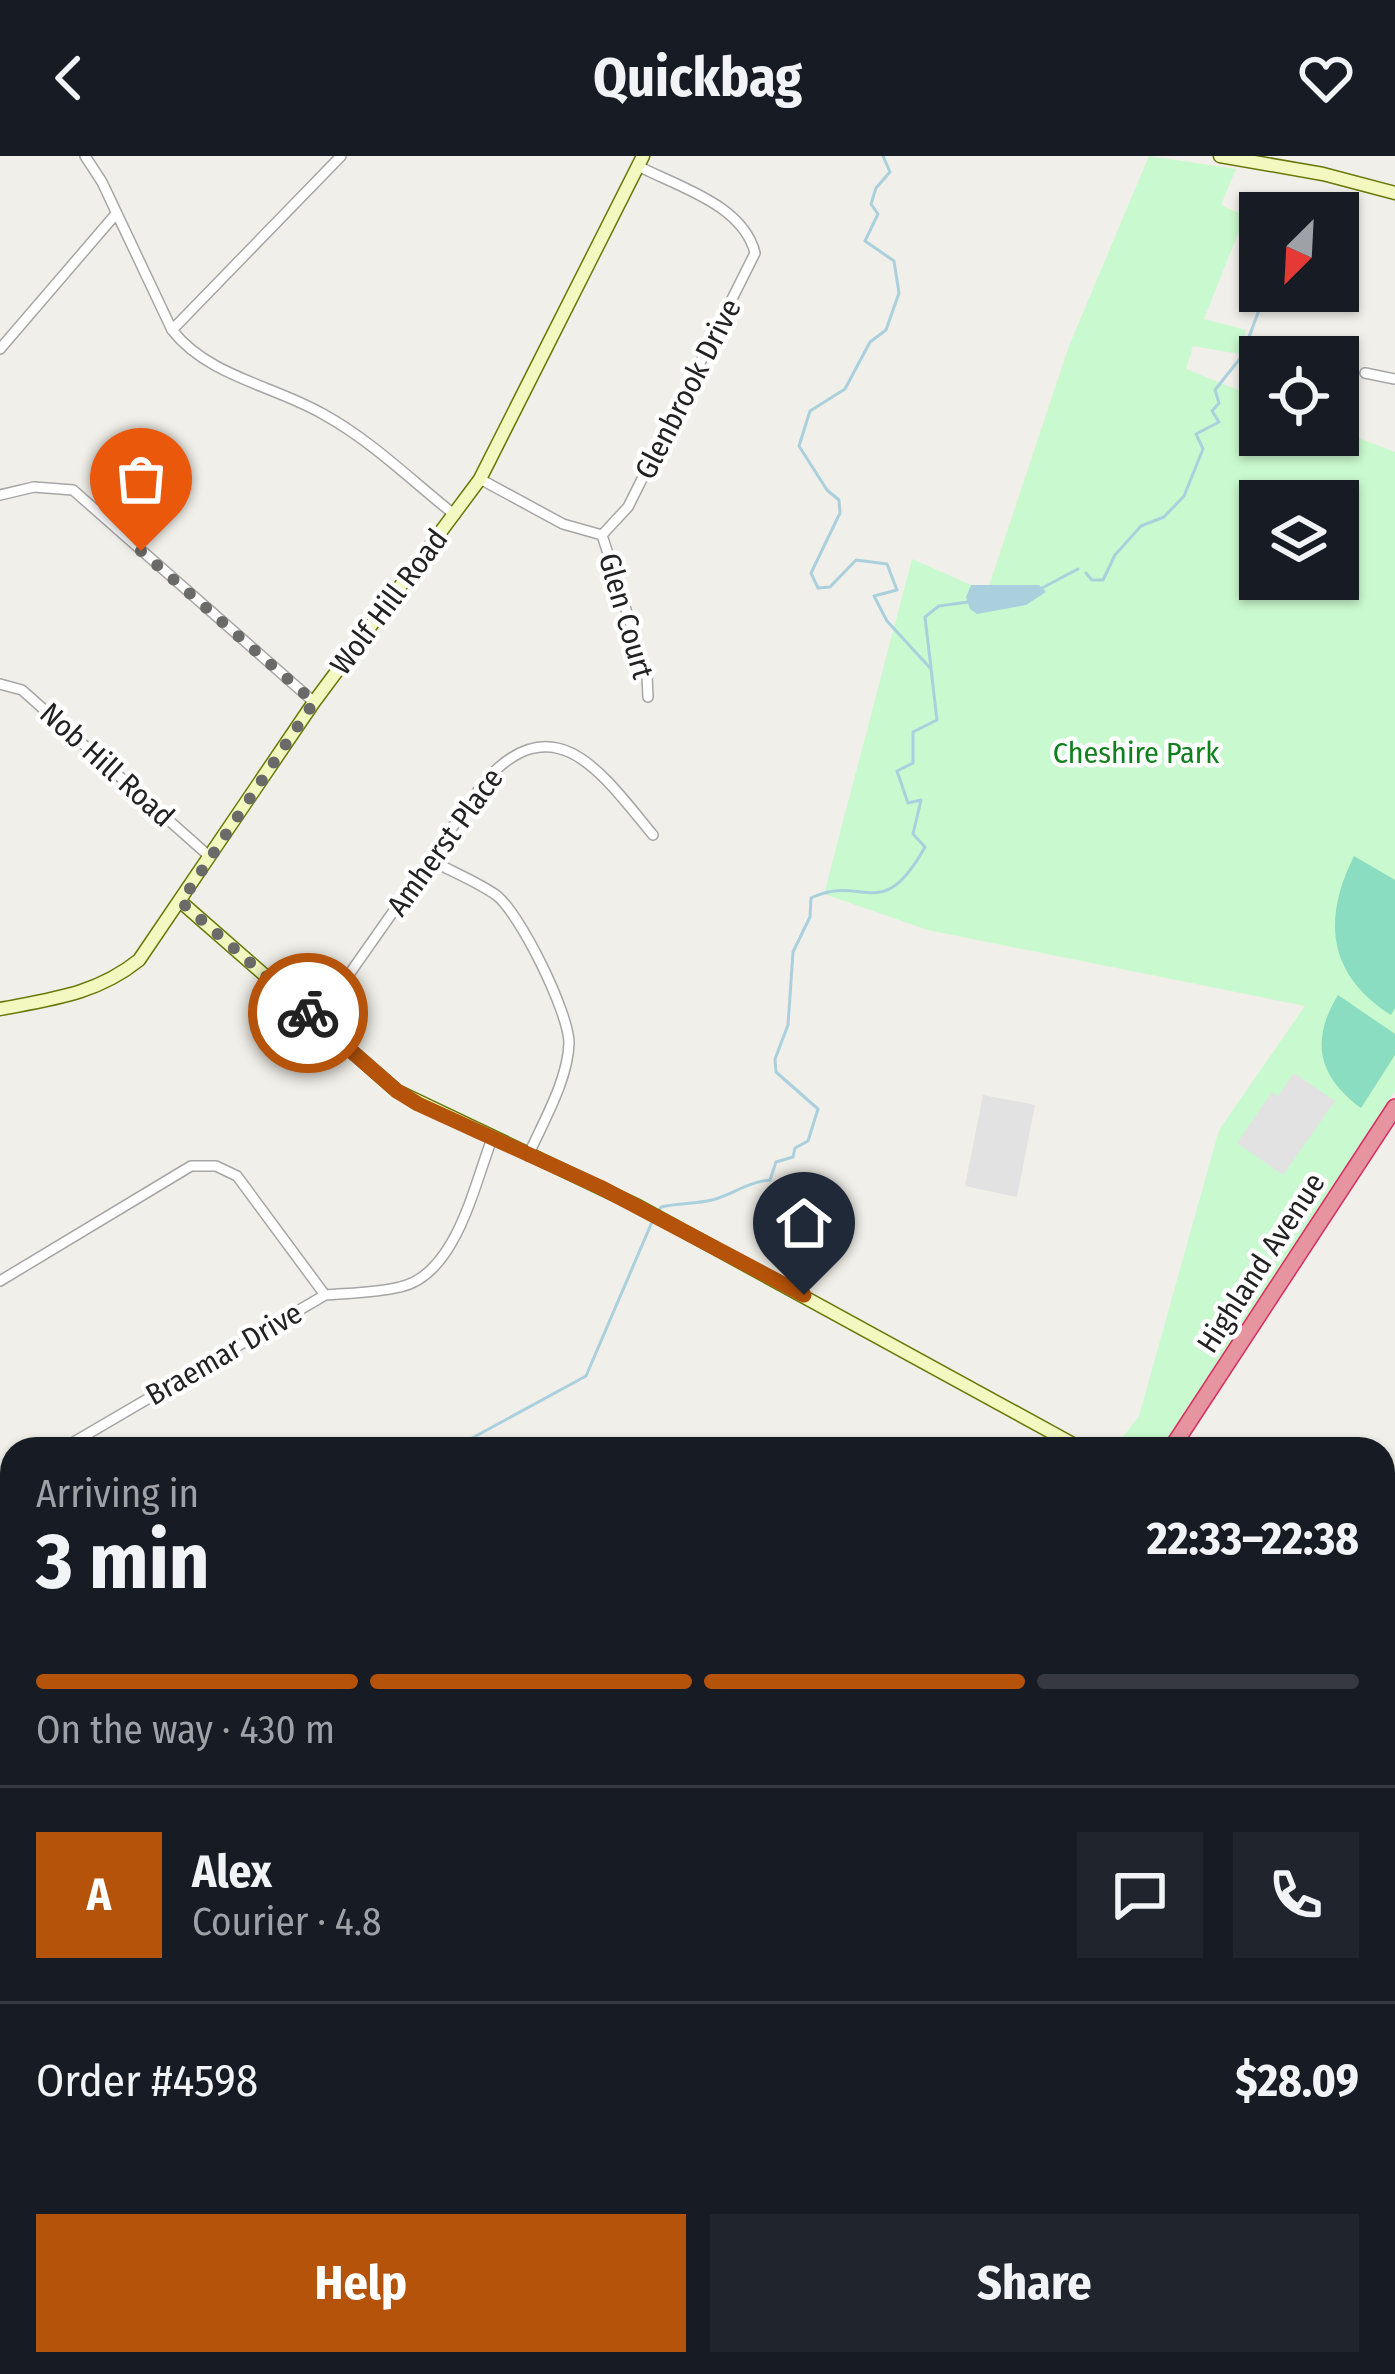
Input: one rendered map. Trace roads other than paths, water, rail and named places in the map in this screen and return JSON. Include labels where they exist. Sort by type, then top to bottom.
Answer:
[{"type":"highway","name":"Highland Avenue","points":[[1179,1437],[1395,1107]]},
{"type":"street","points":[[85,156],[172,330],[204,361],[320,412],[358,435],[455,515]]},
{"type":"street","points":[[172,330],[341,156]]},
{"type":"street","points":[[1225,156],[1395,193]]},
{"type":"street","name":"Wolf Hill Road","points":[[0,1009],[80,994],[116,978],[140,959],[314,702],[480,479],[640,161]]},
{"type":"street","name":"Glenbrook Drive","points":[[602,535],[628,507],[755,254],[751,234],[739,219],[640,161]]},
{"type":"street","points":[[0,349],[115,215]]},
{"type":"street","points":[[1366,373],[1395,379]]},
{"type":"street","points":[[480,479],[563,524],[602,535]]},
{"type":"street","points":[[0,495],[34,487],[73,490],[314,702]]},
{"type":"street","name":"Glen Court","points":[[602,535],[647,675],[648,697]]},
{"type":"street","name":"Nob Hill Road","points":[[0,684],[22,691],[209,856]]},
{"type":"street","name":"Amherst Place","points":[[317,1021],[485,781],[503,761],[531,745],[552,743],[600,771],[652,835]]},
{"type":"street","points":[[431,860],[497,896],[516,916],[557,1004],[569,1041],[559,1085],[529,1156]]},
{"type":"street","points":[[181,902],[397,1091],[646,1210],[1060,1437]]},
{"type":"street","name":"Braemar Drive","points":[[82,1437],[325,1295],[405,1287],[430,1271],[447,1250],[492,1139]]},
{"type":"street","name":"Braemar Drive","points":[[0,1281],[191,1166],[216,1166],[237,1176],[325,1295]]},
{"type":"water","points":[[971,585],[1039,585],[1046,592],[1026,605],[977,614],[966,597]]},
{"type":"waterway","points":[[657,1214],[661,1207],[712,1200],[770,1180],[776,1162],[793,1157],[795,1148],[808,1141],[818,1109],[776,1072],[775,1059],[788,1025],[793,952],[810,917],[811,898],[829,892],[884,891],[910,871],[925,847],[913,834],[921,800],[908,803],[897,771],[913,763],[913,732],[937,720],[931,669],[887,621],[874,596],[897,590],[887,564],[856,560],[830,587],[818,588],[811,573],[840,513],[839,500],[827,490],[799,446],[810,411],[845,389],[870,342],[886,330],[899,293],[894,261],[865,241],[878,214],[871,204],[876,188],[890,172],[883,156]]},
{"type":"waterway","points":[[1086,573],[1092,580],[1103,580],[1115,555],[1141,526],[1164,517],[1184,496],[1203,449],[1196,434],[1219,422],[1212,411],[1219,403],[1215,390],[1242,356],[1258,312]]},
{"type":"waterway","points":[[1042,588],[1078,569]]},
{"type":"waterway","points":[[931,668],[925,617],[939,606],[968,602]]},
{"type":"waterway","points":[[474,1437],[586,1376],[652,1222]]},
{"type":"park label","name":"Cheshire Park","points":[[1136,753]]}]
